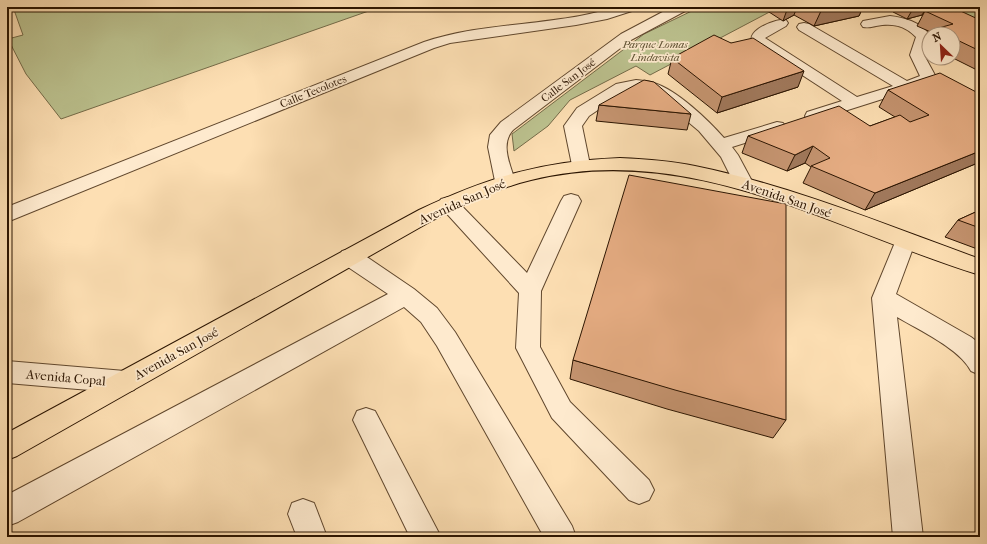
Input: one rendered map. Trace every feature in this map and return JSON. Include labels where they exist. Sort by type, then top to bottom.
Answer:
[{"type":"main road","name":"Avenida San José","points":[[7,447],[448,204],[505,181],[545,170],[610,163],[654,165],[696,171],[773,192],[980,267]]},
{"type":"street","name":"Calle Tecolotes","points":[[7,214],[447,39],[602,16],[630,7]]},
{"type":"street","name":"Calle San José","points":[[505,181],[497,147],[499,135],[507,126],[626,37],[682,7]]},
{"type":"street","points":[[720,145],[906,87],[924,81],[928,77],[916,52],[923,36],[918,31],[898,21],[882,20],[868,24]]},
{"type":"street","points":[[781,23],[760,34],[758,36],[758,40],[856,103]]},
{"type":"street","points":[[804,27],[906,87]]},
{"type":"street","points":[[581,165],[573,126],[583,112],[622,87],[636,85],[649,86],[662,92],[705,127],[729,155],[743,183]]},
{"type":"street","points":[[570,201],[530,291],[528,348],[561,410],[639,490]]},
{"type":"street","points":[[448,204],[530,291]]},
{"type":"street","points":[[906,240],[883,298],[908,537]]},
{"type":"street","points":[[350,257],[406,295],[429,315],[446,339],[561,537]]},
{"type":"street","points":[[7,511],[406,295]]},
{"type":"street","points":[[883,298],[962,344],[971,351],[978,359],[980,364]]},
{"type":"street","name":"Avenida Copal","points":[[7,372],[125,382]]},
{"type":"street","points":[[366,420],[426,537]]},
{"type":"green space","points":[[13,7],[380,7],[61,119],[26,74],[8,39],[23,35]]},
{"type":"green space","name":"Parque Lomas Lindavista","points":[[700,7],[779,7],[650,75],[636,66],[570,100],[548,126],[514,151],[512,134],[644,34]]},
{"type":"green space","points":[[971,7],[980,7],[980,34],[941,16]]},
{"type":"building","points":[[812,7],[840,7],[821,11]]},
{"type":"building","points":[[939,7],[952,7],[980,20],[980,51],[961,42],[961,26],[946,26],[953,24],[925,11]]},
{"type":"building","points":[[714,35],[731,43],[753,38],[804,71],[722,97],[672,58]]},
{"type":"building","points":[[940,73],[980,94],[980,151],[875,193],[811,166],[830,158],[813,146],[795,155],[748,136],[839,106],[870,126],[900,115],[910,122],[929,115],[888,90]]},
{"type":"building","points":[[644,80],[654,82],[691,114],[599,105]]},
{"type":"building","points":[[629,175],[786,204],[786,420],[675,390],[573,360]]},
{"type":"building","points":[[980,210],[980,228],[958,220]]}]
